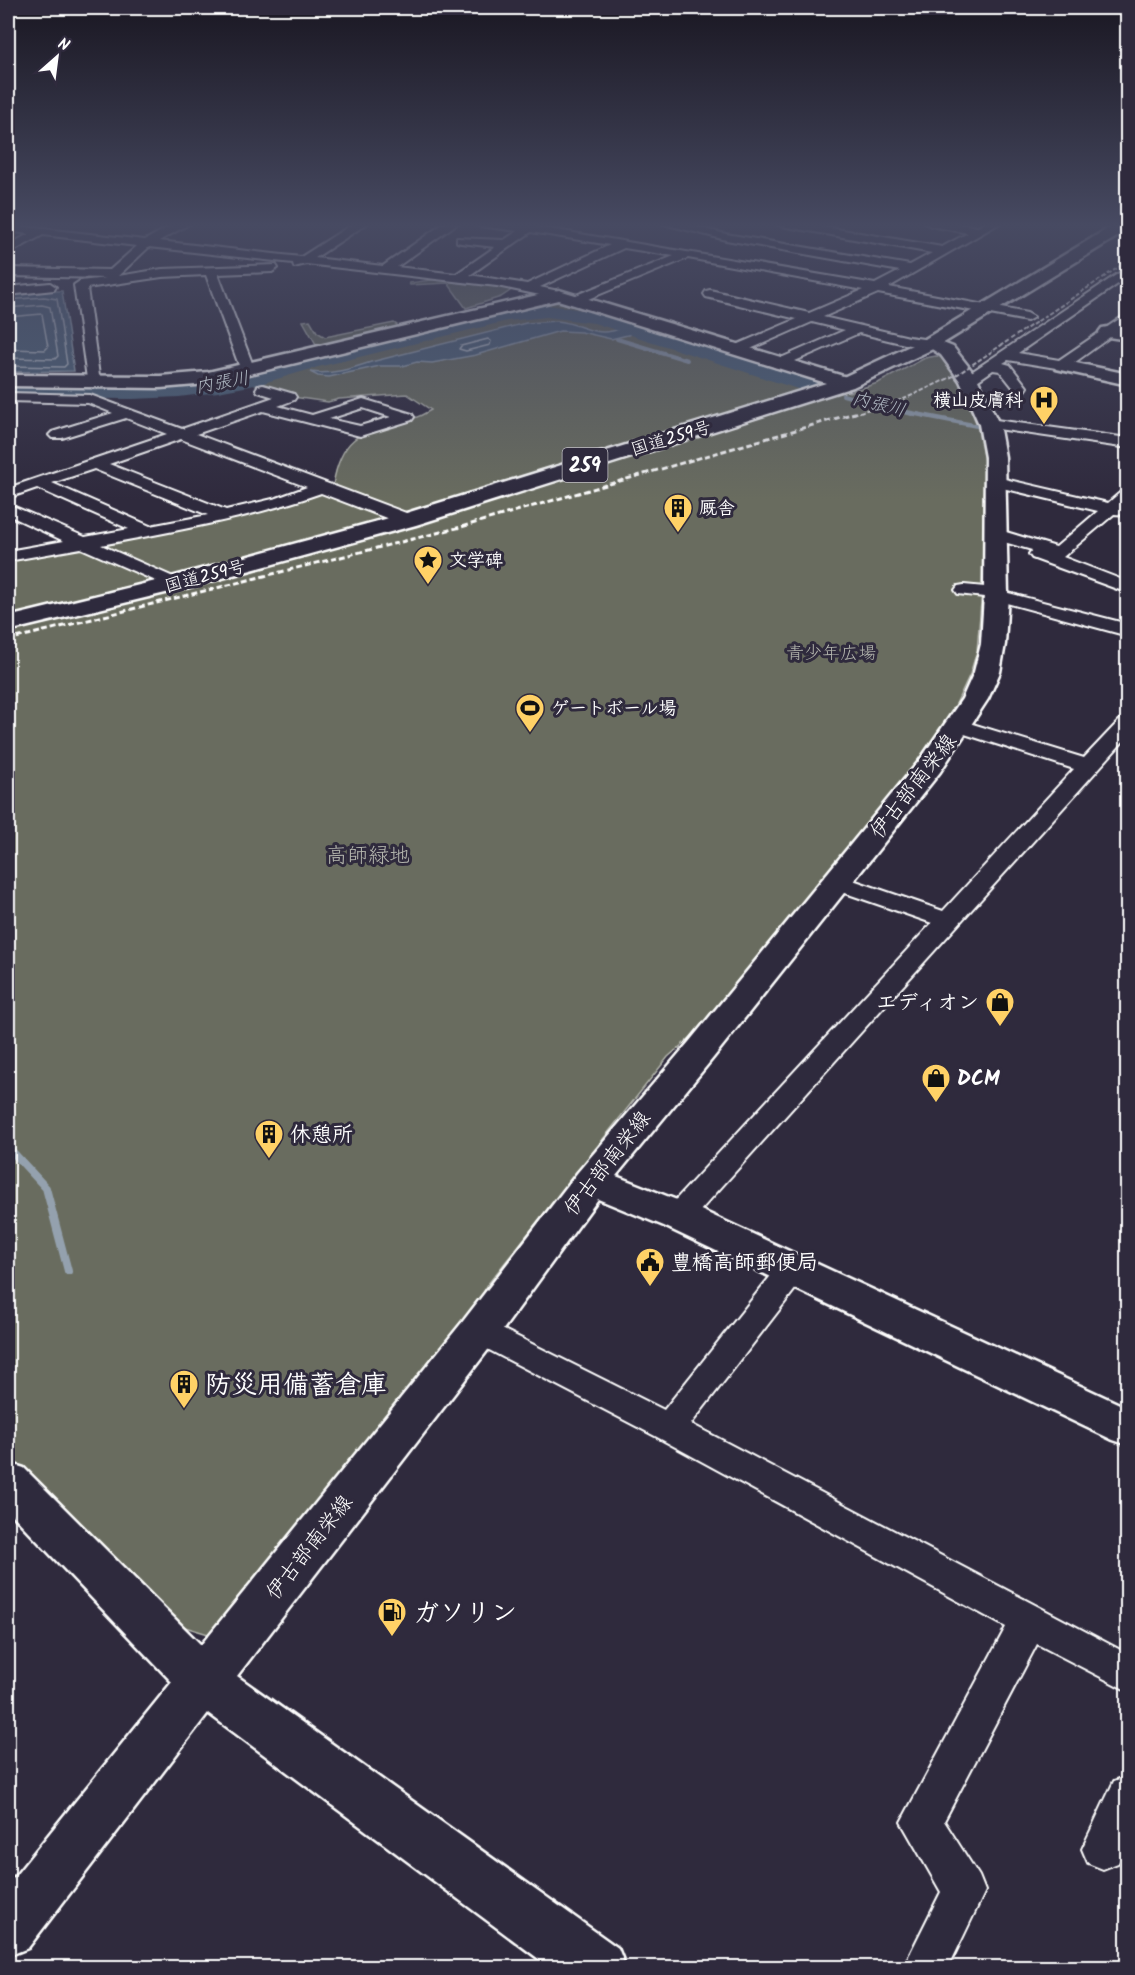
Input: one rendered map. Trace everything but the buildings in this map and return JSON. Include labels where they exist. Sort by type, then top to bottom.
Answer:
[{"type":"main road","points":[[8,381],[186,381],[489,315]]},
{"type":"main road","points":[[623,315],[846,383]]},
{"type":"main road","name":"国道259号","points":[[8,624],[174,584],[408,520],[846,383],[933,344],[940,336],[975,315]]},
{"type":"main road","points":[[1101,324],[1126,321]]},
{"type":"main road","name":"伊古部南栄線","points":[[8,1928],[479,1331],[591,1180],[701,1050],[930,766],[975,699],[987,672],[993,644],[980,592],[996,538],[995,457],[989,426],[969,380],[947,351],[933,344]]},
{"type":"main road","points":[[1062,365],[1128,380]]},
{"type":"main road","points":[[591,1180],[678,1216],[1128,1428]]},
{"type":"main road","points":[[8,1481],[203,1680],[598,1968]]},
{"type":"street","points":[[85,315],[93,382]]},
{"type":"street","points":[[228,315],[247,368]]},
{"type":"street","points":[[799,315],[933,344]]},
{"type":"street","points":[[736,350],[817,315]]},
{"type":"street","points":[[1016,315],[1027,317]]},
{"type":"street","points":[[969,380],[1064,315]]},
{"type":"street","points":[[1080,315],[1101,324]]},
{"type":"street","points":[[1050,324],[1077,329],[1101,324]]},
{"type":"street","points":[[1006,355],[1062,365],[1085,348],[1101,324]]},
{"type":"street","points":[[779,364],[858,329]]},
{"type":"street","points":[[1030,338],[1085,348]]},
{"type":"street","points":[[991,365],[1005,368],[1020,387]]},
{"type":"street","points":[[8,493],[290,397],[264,389]]},
{"type":"street","points":[[8,397],[81,397],[408,520]]},
{"type":"street","points":[[35,412],[81,397]]},
{"type":"street","points":[[264,406],[312,420],[360,431],[407,417],[363,403],[312,420]]},
{"type":"street","points":[[57,435],[127,413]]},
{"type":"street","points":[[989,426],[1128,443]]},
{"type":"street","points":[[95,464],[223,515]]},
{"type":"street","points":[[996,482],[1119,510]]},
{"type":"street","points":[[38,483],[147,531]]},
{"type":"street","points":[[8,556],[195,523],[283,501],[322,487]]},
{"type":"street","points":[[996,538],[1059,553],[1119,510],[1128,494]]},
{"type":"street","points":[[8,509],[174,584]]},
{"type":"street","points":[[996,538],[1128,588]]},
{"type":"street","points":[[980,592],[1128,630]]},
{"type":"street","points":[[678,1216],[1128,723]]},
{"type":"street","points":[[959,726],[1088,766]]},
{"type":"street","points":[[836,882],[946,920]]},
{"type":"street","points":[[669,1428],[792,1271]]},
{"type":"street","points":[[479,1331],[669,1428],[1128,1674]]},
{"type":"street","points":[[925,1968],[964,1891],[921,1822],[1029,1622]]},
{"type":"street","points":[[1103,1849],[1128,1795]]},
{"type":"green space","name":"高師緑地","points":[[496,315],[601,315],[849,392],[878,383],[925,358],[936,356],[945,358],[957,375],[972,407],[970,408],[977,425],[985,467],[982,590],[977,651],[970,674],[955,706],[957,710],[908,778],[691,1037],[668,1057],[488,1284],[466,1326],[218,1637],[175,1624],[8,1455],[8,558],[321,490],[333,485],[339,462],[347,447],[357,437],[431,410],[407,394],[339,399],[328,402],[293,397],[250,383],[318,362],[312,358]]},
{"type":"green space","points":[[310,320],[317,332],[325,337],[394,323],[400,327],[317,346],[303,321]]},
{"type":"water","points":[[8,315],[66,315],[74,371],[8,372]]},
{"type":"water","points":[[557,321],[596,331],[604,332],[623,328],[636,333],[611,339],[581,332],[560,331],[476,355],[432,363],[417,362],[403,366],[380,366],[329,377],[318,376],[310,372],[341,371],[526,323]]},
{"type":"waterway","name":"内張川","points":[[8,391],[132,392],[179,390],[218,385],[260,377],[311,362],[506,315]]},
{"type":"waterway","name":"内張川","points":[[582,315],[597,317],[815,387]]},
{"type":"waterway","points":[[617,339],[687,360]]},
{"type":"waterway","name":"内張川","points":[[843,395],[912,414]]},
{"type":"waterway","name":"内張川","points":[[906,412],[988,428]]},
{"type":"waterway","points":[[8,1147],[46,1188],[68,1271]]},
{"type":"railway","points":[[853,414],[904,399],[958,374],[1047,315]]},
{"type":"railway","points":[[8,640],[461,527],[858,412]]},
{"type":"place","name":"横山皮膚科","points":[[1044,426]]},
{"type":"place","name":"厩舎","points":[[678,534]]},
{"type":"place","name":"文学碑","points":[[428,586]]},
{"type":"place","name":"ゲートボール場","points":[[530,734]]},
{"type":"place","name":"エディオン","points":[[1000,1028]]},
{"type":"place","name":"DCM","points":[[936,1104]]},
{"type":"place","name":"休憩所","points":[[269,1160]]},
{"type":"place","name":"豊橋高師郵便局","points":[[650,1288]]},
{"type":"place","name":"防災用備蓄倉庫","points":[[184,1410]]},
{"type":"place","name":"ガソリン","points":[[392,1638]]},
{"type":"park label","name":"青少年広場","points":[[831,653]]}]
